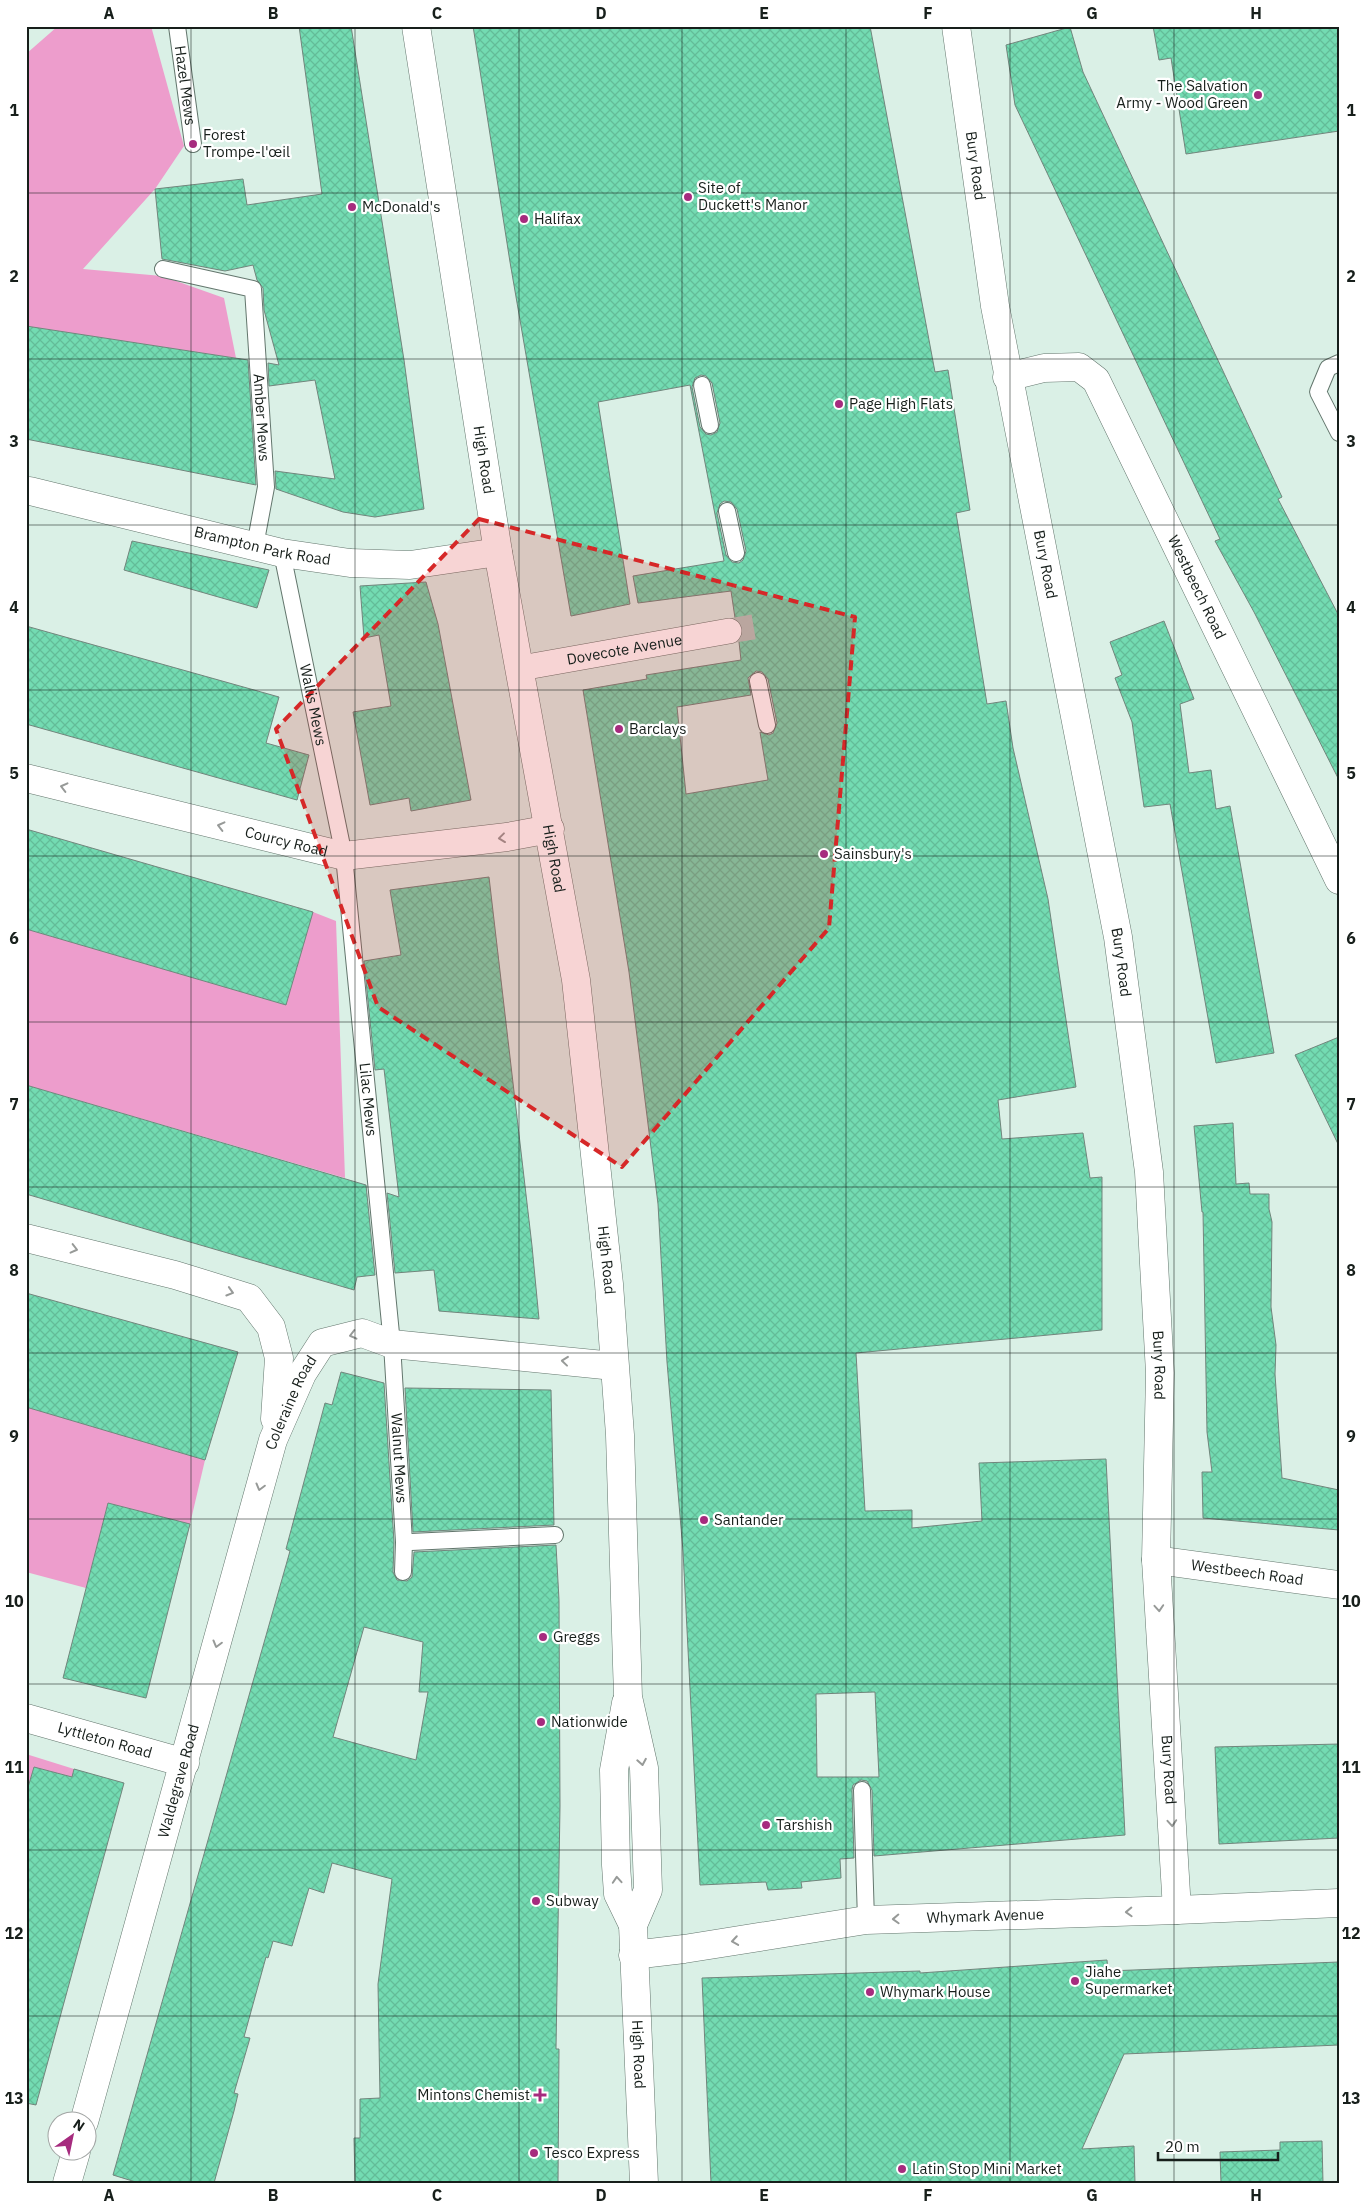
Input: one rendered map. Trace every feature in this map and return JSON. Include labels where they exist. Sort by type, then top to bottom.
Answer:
[{"type":"street","name":"High Road","points":[[416,26],[498,552],[521,668],[576,980],[609,1284],[620,1435],[628,1697],[644,1768],[648,1890],[633,1925],[644,2183]]},
{"type":"street","name":"Bury Road","points":[[956,26],[995,306],[1007,377],[1118,937],[1149,1172],[1160,1373],[1156,1560],[1177,1910]]},
{"type":"street","name":"Westbeech Road","points":[[1007,377],[1044,368],[1080,367],[1096,380],[1339,880]]},
{"type":"street","name":"Brampton Park Road","points":[[30,491],[282,553],[350,563],[410,565],[498,552]]},
{"type":"street","name":"Dovecote Avenue","points":[[521,668],[729,632]]},
{"type":"street","name":"Courcy Road","points":[[26,778],[344,856],[507,838],[550,830]]},
{"type":"street","name":"Coleraine Road","points":[[26,1238],[175,1274],[249,1298],[271,1327],[279,1358],[273,1440]]},
{"type":"street","name":"Coleraine Road","points":[[273,1440],[302,1374],[322,1343],[362,1333],[392,1344],[614,1366]]},
{"type":"street","name":"Waldegrave Road","points":[[87,2112],[273,1440]]},
{"type":"street","name":"Westbeech Road","points":[[1156,1560],[1339,1585]]},
{"type":"street","name":"Lyttleton Road","points":[[26,1718],[185,1763]]},
{"type":"street","name":"Whymark Avenue","points":[[633,1955],[684,1949],[866,1920],[1339,1903]]},
{"type":"street","points":[[67,2183],[73,2162]]},
{"type":"lane","name":"Hazel Mews","points":[[177,26],[193,144]]},
{"type":"lane","name":"Amber Mews","points":[[163,269],[253,290],[266,487],[255,546]]},
{"type":"lane","points":[[1339,363],[1328,368],[1318,392],[1339,433]]},
{"type":"lane","points":[[702,385],[710,425]]},
{"type":"lane","points":[[728,512],[736,553]]},
{"type":"lane","name":"Wallis Mews","points":[[282,553],[344,856]]},
{"type":"lane","points":[[758,682],[767,726]]},
{"type":"lane","name":"Lilac Mews","points":[[344,856],[392,1344]]},
{"type":"lane","name":"Walnut Mews","points":[[392,1344],[404,1542],[403,1572]]},
{"type":"lane","points":[[411,1542],[555,1535]]},
{"type":"lane","points":[[862,1790],[866,1920]]},
{"type":"highlighted area","points":[[479,519],[855,617],[829,928],[622,1167],[378,1007],[276,729]]},
{"type":"shaded area","points":[[58,26],[151,26],[184,146],[155,189],[83,269],[162,276],[224,298],[236,358],[26,326],[26,54]]},
{"type":"shaded area","points":[[313,912],[336,921],[345,1178],[26,1085],[26,929],[286,1005]]},
{"type":"shaded area","points":[[26,1407],[205,1460],[190,1524],[108,1503],[86,1588],[26,1572]]},
{"type":"shaded area","points":[[26,1754],[74,1769],[72,1777],[34,1767],[26,1794]]},
{"type":"building","points":[[299,26],[351,26],[404,360],[424,509],[375,517],[343,512],[276,489],[275,471],[335,479],[315,380],[269,386],[268,363],[279,365],[264,310],[263,288],[257,280],[253,265],[225,271],[162,259],[155,189],[243,179],[247,205],[322,194]]},
{"type":"building","points":[[473,26],[870,26],[935,372],[948,370],[970,510],[956,513],[987,704],[1006,701],[1013,748],[1048,899],[1076,1087],[998,1100],[1002,1139],[1083,1133],[1090,1178],[1102,1177],[1102,1330],[856,1353],[865,1511],[912,1510],[912,1528],[982,1521],[979,1463],[1106,1459],[1125,1835],[874,1856],[872,1790],[867,1781],[861,1780],[853,1785],[852,1790],[854,1858],[840,1859],[841,1878],[801,1882],[802,1888],[768,1890],[766,1882],[700,1885],[683,1551],[667,1362],[658,1204],[629,972],[583,690],[647,679],[646,675],[741,660],[739,642],[743,629],[740,622],[735,618],[731,591],[638,603],[633,576],[724,561],[690,385],[598,402],[630,604],[571,616],[510,262]],"holes":[[[701,375],[706,376],[712,383],[720,423],[717,432],[711,435],[706,434],[700,427],[692,387],[695,378]],[[724,501],[731,502],[737,509],[746,551],[743,560],[739,563],[732,562],[726,555],[717,513],[720,504]],[[756,671],[762,672],[768,679],[777,723],[773,733],[769,735],[760,732],[768,780],[686,794],[677,707],[751,695],[748,678]],[[875,1692],[879,1777],[817,1777],[816,1694]]]},
{"type":"building","name":"The Salvation Army - Wood Green","points":[[1153,26],[1339,26],[1339,131],[1186,154],[1171,58],[1159,60]]},
{"type":"building","points":[[1070,27],[1083,72],[1282,497],[1278,499],[1339,616],[1339,780],[1254,612],[1215,541],[1220,539],[1015,105],[1006,45]]},
{"type":"building","points":[[26,326],[248,360],[256,485],[26,439]]},
{"type":"building","points":[[132,541],[269,570],[257,608],[124,570]]},
{"type":"building","points":[[426,582],[438,624],[471,800],[411,811],[409,798],[370,805],[353,712],[391,706],[379,635],[364,638],[360,586]]},
{"type":"building","points":[[1164,621],[1194,699],[1180,704],[1189,773],[1211,770],[1216,809],[1230,806],[1274,1053],[1216,1063],[1170,804],[1144,807],[1132,722],[1115,678],[1122,675],[1110,642]]},
{"type":"building","points":[[26,626],[279,697],[266,743],[309,755],[297,800],[26,724]]},
{"type":"building","points":[[26,829],[313,912],[286,1005],[26,929]]},
{"type":"building","points":[[489,877],[539,1319],[439,1311],[434,1270],[395,1273],[387,1193],[399,1197],[384,1069],[375,1070],[364,961],[401,955],[390,890]]},
{"type":"building","points":[[1339,1037],[1339,1146],[1295,1055]]},
{"type":"building","points":[[26,1085],[366,1185],[375,1275],[357,1277],[354,1290],[26,1194]]},
{"type":"building","points":[[1233,1123],[1236,1184],[1249,1183],[1250,1194],[1269,1194],[1269,1209],[1272,1222],[1271,1307],[1276,1345],[1275,1374],[1282,1478],[1339,1490],[1339,1530],[1203,1518],[1202,1472],[1212,1472],[1207,1432],[1203,1212],[1194,1126]]},
{"type":"building","points":[[26,1293],[238,1352],[205,1460],[26,1407]]},
{"type":"building","points":[[341,1372],[384,1383],[394,1542],[393,1572],[397,1580],[407,1581],[412,1577],[414,1552],[556,1545],[559,1600],[560,1806],[556,2049],[559,2049],[558,2183],[355,2183],[354,2138],[360,2138],[360,2099],[380,2098],[378,1984],[392,1879],[332,1863],[324,1893],[309,1888],[292,1946],[273,1941],[268,1958],[266,1957],[244,2037],[250,2038],[234,2093],[238,2094],[214,2183],[139,2183],[113,2175],[290,1551],[286,1549],[325,1403],[332,1405]],"holes":[[[364,1627],[423,1642],[419,1692],[428,1692],[416,1760],[333,1737]]]},
{"type":"building","points":[[405,1388],[551,1390],[554,1525],[413,1532]]},
{"type":"building","points":[[108,1503],[190,1524],[146,1698],[63,1678]]},
{"type":"building","points":[[1339,1744],[1339,1838],[1219,1844],[1215,1747]]},
{"type":"building","points":[[34,1767],[72,1777],[74,1769],[124,1783],[36,2105],[26,2103],[26,1794]]},
{"type":"building","points":[[1107,1960],[1108,1971],[1339,1962],[1339,2045],[1124,2054],[1082,2149],[1134,2146],[1135,2183],[711,2183],[702,1978],[920,1971],[920,1973]]},
{"type":"building","points":[[1322,2141],[1323,2183],[1221,2183],[1220,2152],[1280,2150],[1280,2142]]},
{"type":"tunnel","points":[[729,631],[759,626]]},
{"type":"place","name":"The Salvation Army - Wood Green","points":[[1258,95]]},
{"type":"place","name":"Forest Trompe-l'œil","points":[[193,144]]},
{"type":"place","name":"Site of Duckett's Manor","points":[[688,197]]},
{"type":"place","name":"McDonald's","points":[[352,207]]},
{"type":"place","name":"Halifax","points":[[524,219]]},
{"type":"place","name":"Page High Flats","points":[[839,404]]},
{"type":"place","name":"Barclays","points":[[619,729]]},
{"type":"place","name":"Sainsbury's","points":[[824,854]]},
{"type":"place","name":"Santander","points":[[704,1520]]},
{"type":"place","name":"Greggs","points":[[543,1637]]},
{"type":"place","name":"Nationwide","points":[[541,1722]]},
{"type":"place","name":"Tarshish","points":[[766,1825]]},
{"type":"place","name":"Subway","points":[[536,1901]]},
{"type":"place","name":"Jiahe Supermarket","points":[[1075,1981]]},
{"type":"place","name":"Whymark House","points":[[870,1992]]},
{"type":"place","name":"Mintons Chemist","points":[[540,2095]]},
{"type":"place","name":"Tesco Express","points":[[534,2153]]},
{"type":"place","name":"Latin Stop Mini Market","points":[[902,2169]]}]
